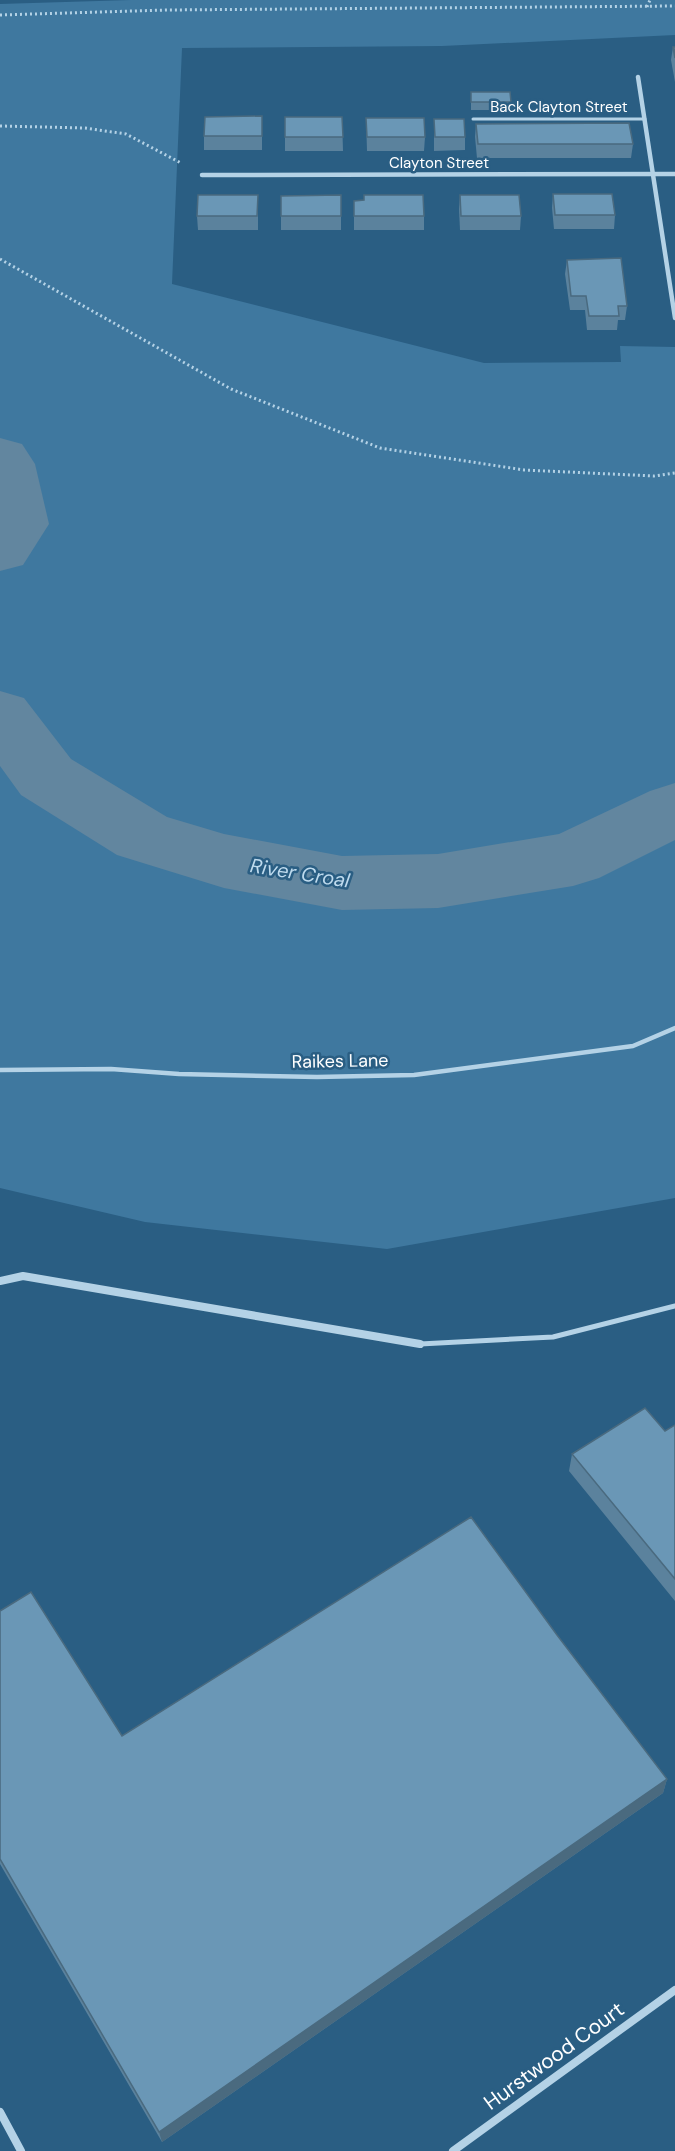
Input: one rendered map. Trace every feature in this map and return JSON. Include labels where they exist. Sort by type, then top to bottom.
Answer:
[{"type":"street","points":[[638,77],[675,318]]},
{"type":"street","name":"Clayton Street","points":[[202,175],[675,174]]},
{"type":"street","points":[[0,1281],[22,1276],[420,1344]]},
{"type":"street","name":"Hurstwood Court","points":[[453,2151],[675,1990]]},
{"type":"street","points":[[0,2112],[21,2151]]},
{"type":"lane","name":"Back Clayton Street","points":[[473,119],[645,118]]},
{"type":"lane","name":"Raikes Lane","points":[[0,1070],[111,1069],[179,1074],[305,1077],[414,1075],[633,1046],[675,1028]]},
{"type":"lane","points":[[420,1344],[553,1337],[675,1306]]},
{"type":"path","points":[[647,7],[650,0]]},
{"type":"path","points":[[0,15],[167,10],[675,6]]},
{"type":"path","points":[[0,126],[85,128],[126,134],[202,175]]},
{"type":"path","points":[[0,259],[231,389],[380,448],[524,470],[654,476],[675,473]]},
{"type":"shaded area","points":[[131,0],[675,0],[675,35],[442,46],[182,48],[172,284],[484,363],[621,362],[620,346],[675,347],[675,1198],[387,1249],[145,1222],[0,1188],[0,4]]},
{"type":"building","points":[[471,92],[510,92],[511,102],[471,102]]},
{"type":"building","points":[[262,116],[262,136],[204,136],[205,117]]},
{"type":"building","points":[[285,117],[342,117],[343,137],[285,137]]},
{"type":"building","points":[[366,118],[424,118],[425,137],[367,137]]},
{"type":"building","points":[[434,119],[464,119],[465,137],[435,137]]},
{"type":"building","points":[[629,123],[633,144],[478,144],[476,124]]},
{"type":"building","points":[[553,194],[612,194],[615,215],[555,215]]},
{"type":"building","points":[[198,195],[258,195],[257,216],[197,216]]},
{"type":"building","points":[[341,195],[341,216],[281,216],[281,196]]},
{"type":"building","points":[[364,195],[423,195],[424,216],[354,216],[354,201],[364,200]]},
{"type":"building","points":[[460,195],[519,195],[521,216],[461,216]]},
{"type":"building","points":[[621,258],[627,306],[618,306],[619,316],[589,316],[586,296],[571,296],[567,260]]},
{"type":"building","points":[[645,1408],[665,1431],[675,1425],[675,1579],[572,1454]]},
{"type":"building","points":[[471,1517],[557,1635],[667,1779],[159,2132],[0,1859],[0,1611],[31,1592],[122,1736]]},
{"type":"waterway","name":"River Croal","points":[[0,458],[4,464],[17,524],[0,550]]},
{"type":"waterway","name":"River Croal","points":[[0,715],[46,777],[142,836],[224,861],[342,883],[438,881],[573,859],[675,809]]}]
